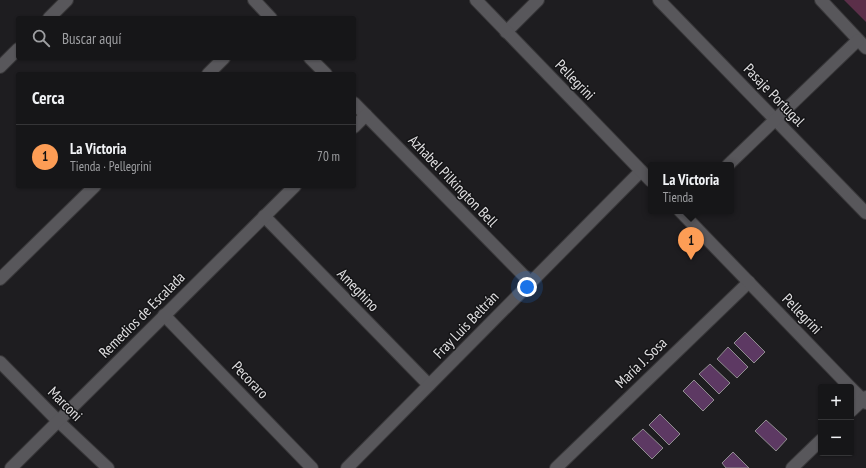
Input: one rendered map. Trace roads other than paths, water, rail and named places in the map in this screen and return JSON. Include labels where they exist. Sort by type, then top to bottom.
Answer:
[{"type":"street","points":[[51,16],[67,0]]},
{"type":"street","points":[[254,0],[267,16]]},
{"type":"street","name":"Pellegrini","points":[[476,0],[648,178]]},
{"type":"street","points":[[506,32],[538,0]]},
{"type":"street","name":"Pasaje Portugal","points":[[659,0],[866,213]]},
{"type":"street","points":[[731,162],[774,119],[862,44],[821,0]]},
{"type":"street","points":[[0,67],[16,51]]},
{"type":"street","points":[[210,72],[222,60]]},
{"type":"street","points":[[312,60],[324,72]]},
{"type":"street","name":"Azhabel Pilkington Bell","points":[[356,105],[530,282]]},
{"type":"street","points":[[356,125],[366,115]]},
{"type":"street","name":"Fray Luis Beltrán","points":[[347,468],[641,171]]},
{"type":"street","points":[[0,279],[93,188]]},
{"type":"street","name":"Remedios de Escalada","points":[[11,468],[293,188]]},
{"type":"street","name":"Pellegrini","points":[[684,214],[848,384]]},
{"type":"street","name":"Ameghino","points":[[264,216],[429,385]]},
{"type":"street","name":"María J. Sosa","points":[[556,468],[749,282]]},
{"type":"street","name":"Pecoraro","points":[[164,315],[312,468]]},
{"type":"street","name":"Marconi","points":[[0,362],[58,421],[108,468]]},
{"type":"street","name":"Pellegrini","points":[[854,390],[865,400]]},
{"type":"street","points":[[854,409],[865,400]]},
{"type":"street","points":[[792,468],[818,443]]},
{"type":"place","name":"La Victoria","points":[[691,260]]}]
